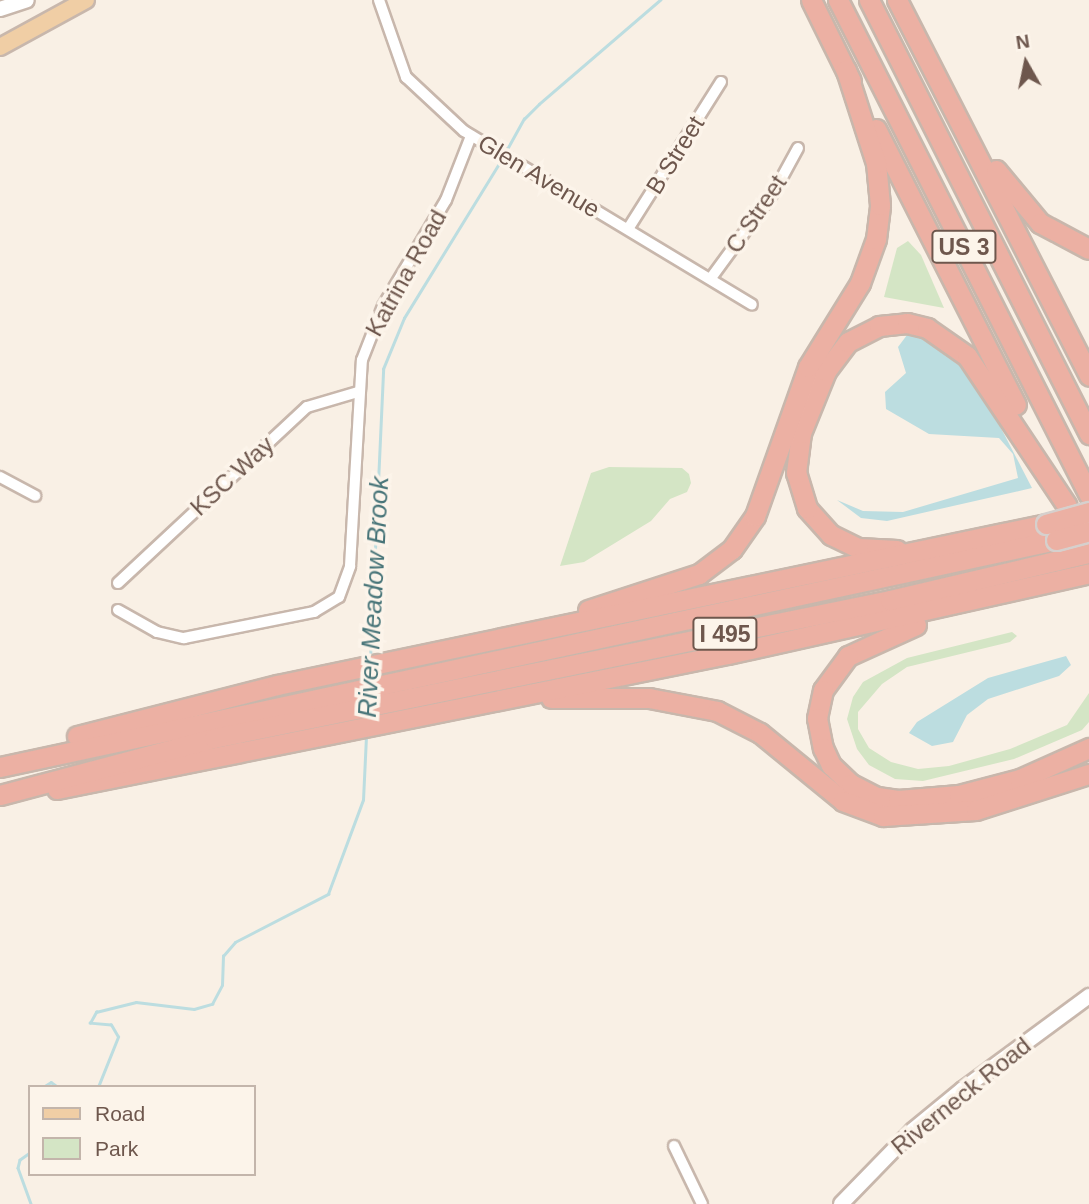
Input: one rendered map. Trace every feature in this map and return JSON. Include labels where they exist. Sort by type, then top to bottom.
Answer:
[{"type":"highway","points":[[811,0],[1089,552]]},
{"type":"highway","name":"US 3","points":[[838,0],[1089,495]]},
{"type":"highway","name":"US 3","points":[[869,0],[1089,434]]},
{"type":"highway","points":[[897,0],[1089,376]]},
{"type":"highway","points":[[929,63],[1016,200],[1049,230],[1089,249]]},
{"type":"highway","points":[[443,652],[679,583],[717,562],[745,532],[808,367],[860,283],[876,239],[880,205],[876,163],[846,70]]},
{"type":"highway","points":[[1067,506],[983,376],[957,346],[937,332],[907,323],[879,326],[855,337],[826,371],[802,433],[796,473],[811,516],[839,540],[868,550],[1051,532],[1089,512]]},
{"type":"highway","name":"I 495","points":[[0,768],[1051,532],[1089,531]]},
{"type":"highway","points":[[0,762],[169,710],[989,537]]},
{"type":"highway","name":"I 495","points":[[0,796],[203,741],[353,710],[384,714],[1076,570],[1089,552]]},
{"type":"highway","points":[[21,789],[67,790],[352,730],[384,714],[508,696],[783,642],[1076,570]]},
{"type":"highway","points":[[1076,570],[869,643],[839,664],[827,681],[820,698],[818,728],[826,757],[844,779],[867,793],[898,800],[951,796],[998,785],[1067,761],[1089,748]]},
{"type":"highway","points":[[508,696],[649,698],[707,707],[752,728],[844,801],[883,816],[976,810],[1089,774]]},
{"type":"main road","points":[[0,9],[27,0]]},
{"type":"main road","points":[[0,47],[65,5],[86,0]]},
{"type":"main road","name":"Riverneck Road","points":[[841,1204],[913,1130],[962,1089],[1089,996]]},
{"type":"street","name":"Glen Avenue","points":[[379,0],[406,77],[471,136],[752,305]]},
{"type":"street","name":"B Street","points":[[628,229],[721,82]]},
{"type":"street","name":"Katrina Road","points":[[118,610],[157,632],[184,638],[314,612],[336,601],[350,566],[358,392],[370,335],[446,200],[471,136]]},
{"type":"street","name":"C Street","points":[[711,278],[774,192],[799,148]]},
{"type":"street","name":"KSC Way","points":[[118,583],[307,407],[358,392]]},
{"type":"street","points":[[0,477],[34,496]]},
{"type":"street","points":[[674,1146],[702,1204]]},
{"type":"green space","points":[[908,241],[921,255],[944,308],[884,297],[897,248]]},
{"type":"green space","points":[[609,467],[682,468],[689,474],[691,483],[687,492],[670,499],[651,521],[584,562],[560,566],[591,473]]},
{"type":"green space","points":[[1012,632],[1017,636],[1010,642],[907,667],[882,684],[858,712],[858,729],[869,748],[891,762],[918,769],[949,766],[1010,749],[1067,725],[1089,693],[1089,722],[1082,730],[1014,759],[923,781],[895,779],[869,765],[857,749],[847,719],[853,697],[863,682],[907,658]]},
{"type":"water","points":[[907,335],[930,341],[965,370],[989,405],[1032,488],[887,521],[861,518],[837,500],[863,511],[903,512],[1018,478],[1013,454],[999,438],[929,434],[886,409],[885,392],[906,373],[898,347]]},
{"type":"water","points":[[1066,656],[1071,665],[1059,676],[988,699],[967,715],[953,742],[932,746],[909,733],[917,722],[988,678]]},
{"type":"waterway","name":"River Meadow Brook","points":[[506,151],[524,119],[539,104],[660,0]]},
{"type":"waterway","name":"River Meadow Brook","points":[[370,659],[383,369],[404,318],[503,157]]},
{"type":"waterway","name":"River Meadow Brook","points":[[99,1085],[118,1037],[111,1025],[90,1023],[96,1012],[136,1002],[194,1009],[212,1004],[222,985],[223,956],[235,942],[328,894],[363,800],[366,736]]},
{"type":"waterway","name":"River Meadow Brook","points":[[46,1085],[51,1082],[55,1085]]},
{"type":"waterway","name":"River Meadow Brook","points":[[28,1154],[20,1160],[18,1168],[31,1204]]}]
